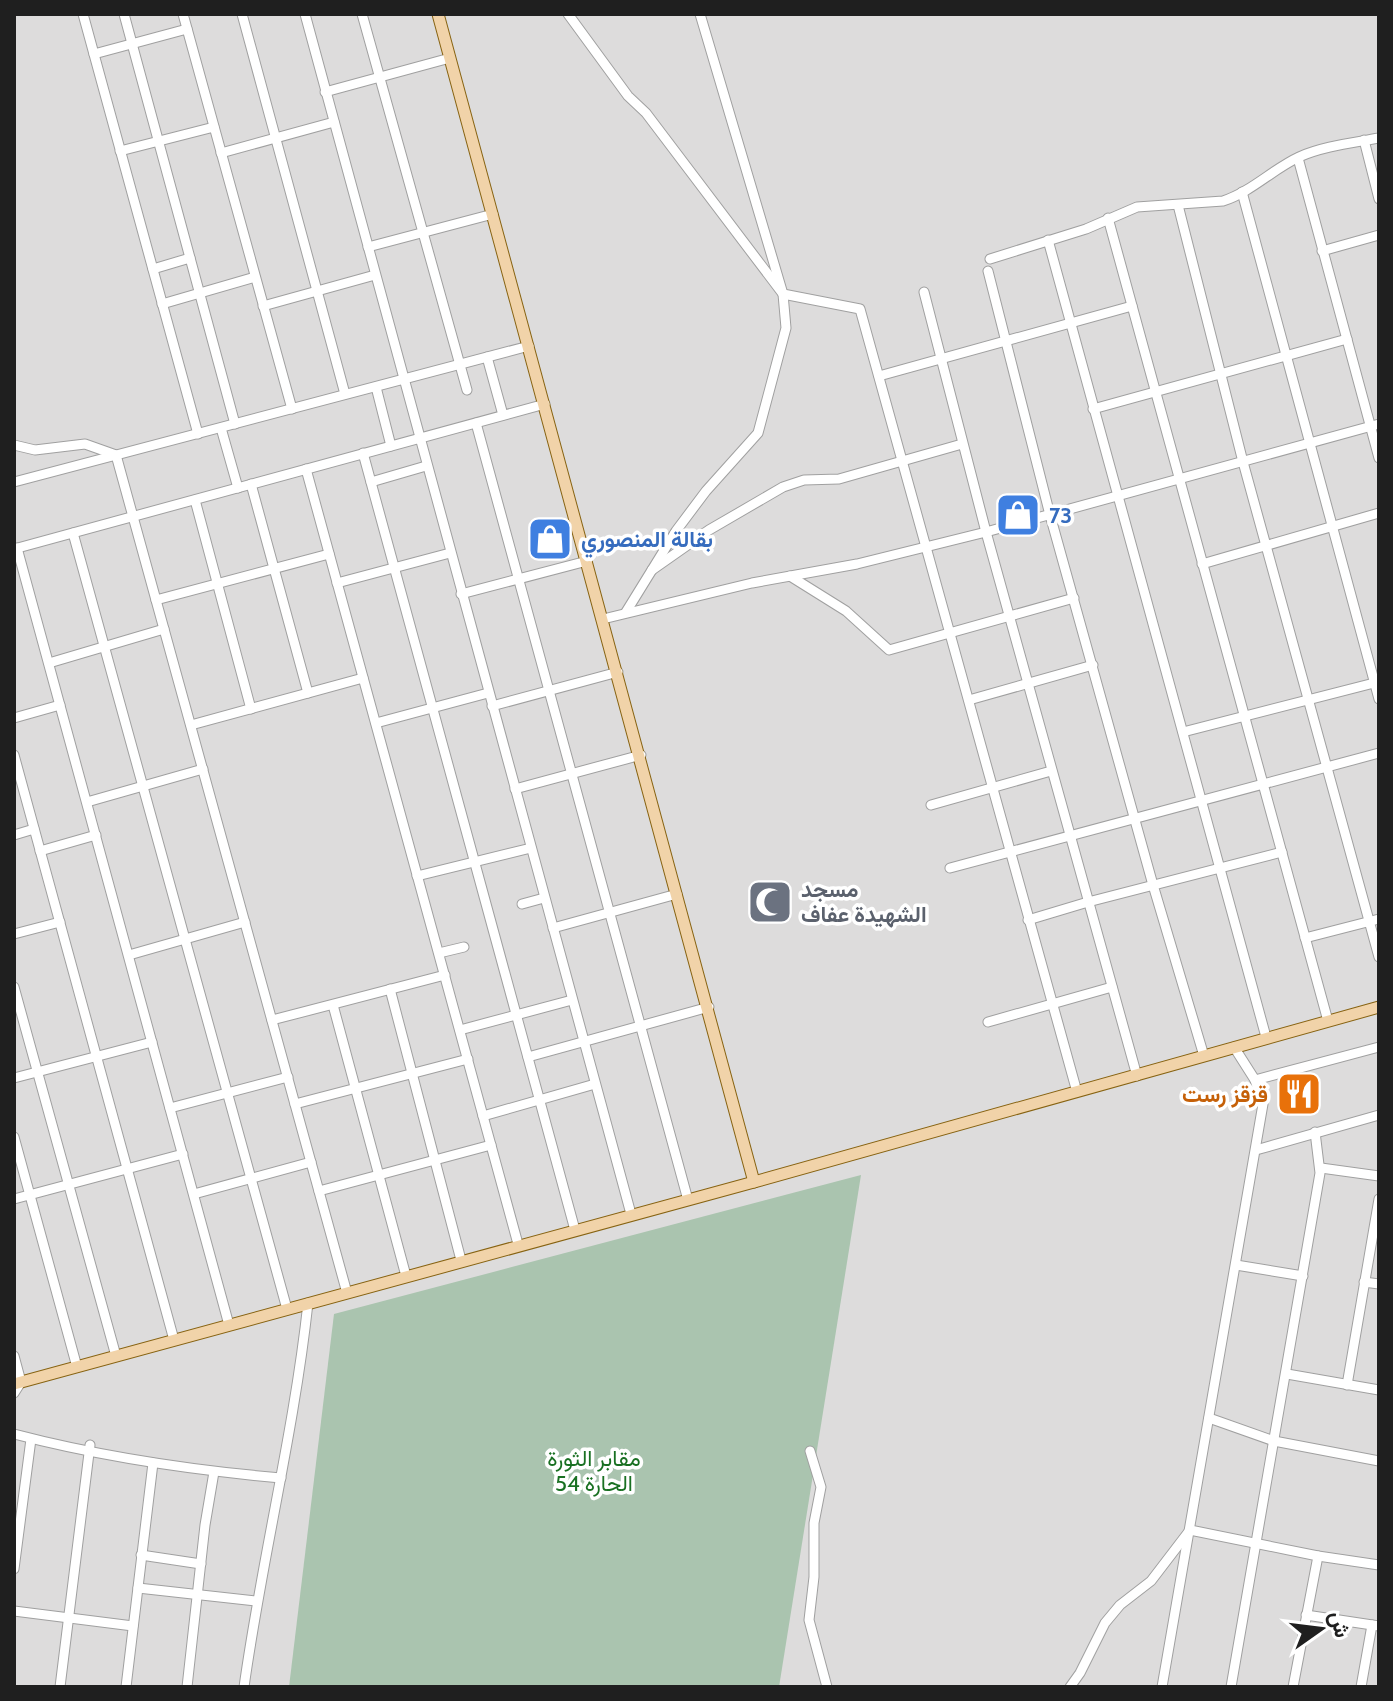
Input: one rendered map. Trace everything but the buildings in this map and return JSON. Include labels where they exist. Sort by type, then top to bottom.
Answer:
[{"type":"main road","points":[[438,14],[641,755],[754,1182]]},
{"type":"main road","points":[[18,1383],[1379,1007]]},
{"type":"street","points":[[83,14],[198,434]]},
{"type":"street","points":[[124,14],[235,424]]},
{"type":"street","points":[[183,14],[292,409]]},
{"type":"street","points":[[242,14],[345,394]]},
{"type":"street","points":[[305,14],[631,1214]]},
{"type":"street","points":[[362,14],[467,390]]},
{"type":"street","points":[[568,14],[783,294],[860,309],[1077,1092]]},
{"type":"street","points":[[626,612],[648,573],[706,491],[758,433],[786,328],[783,294],[700,14]]},
{"type":"street","points":[[94,54],[187,29]]},
{"type":"street","points":[[325,92],[450,58]]},
{"type":"street","points":[[221,153],[334,122]]},
{"type":"street","points":[[120,151],[214,127]]},
{"type":"street","points":[[990,259],[1086,229],[1137,207],[1223,201],[1298,158],[1321,149],[1379,138]]},
{"type":"street","points":[[1364,140],[1379,199]]},
{"type":"street","points":[[1298,158],[1347,339],[1375,426],[1379,458]]},
{"type":"street","points":[[1242,192],[1379,699]]},
{"type":"street","points":[[1178,205],[1243,462],[1308,700],[1374,920],[1379,957]]},
{"type":"street","points":[[368,247],[493,214]]},
{"type":"street","points":[[1108,218],[1328,1021]]},
{"type":"street","points":[[1322,251],[1379,235]]},
{"type":"street","points":[[1048,240],[1266,1037]]},
{"type":"street","points":[[153,269],[190,258]]},
{"type":"street","points":[[988,271],[1050,515],[1204,1056]]},
{"type":"street","points":[[263,306],[375,275]]},
{"type":"street","points":[[162,304],[255,277]]},
{"type":"street","points":[[924,292],[962,444],[1137,1076]]},
{"type":"street","points":[[879,376],[1132,306]]},
{"type":"street","points":[[1093,409],[1347,339]]},
{"type":"street","points":[[14,482],[529,346]]},
{"type":"street","points":[[487,357],[503,415]]},
{"type":"street","points":[[376,387],[391,446]]},
{"type":"street","points":[[229,1325],[16,549],[545,404]]},
{"type":"street","points":[[476,423],[688,1200]]},
{"type":"street","points":[[603,619],[790,576],[857,564],[986,532],[1375,426]]},
{"type":"street","points":[[221,428],[238,488]]},
{"type":"street","points":[[14,445],[35,450],[85,444],[116,455]]},
{"type":"street","points":[[648,573],[709,530],[783,487],[804,480],[839,479],[962,444]]},
{"type":"street","points":[[363,453],[575,1230]]},
{"type":"street","points":[[116,455],[347,1293]]},
{"type":"street","points":[[371,482],[426,466]]},
{"type":"street","points":[[306,469],[518,1244]]},
{"type":"street","points":[[251,484],[308,693]]},
{"type":"street","points":[[195,500],[251,709]]},
{"type":"street","points":[[1202,564],[1379,513]]},
{"type":"street","points":[[73,533],[287,1309]]},
{"type":"street","points":[[337,583],[450,553]]},
{"type":"street","points":[[156,600],[329,554]]},
{"type":"street","points":[[461,594],[587,561]]},
{"type":"street","points":[[790,576],[846,611],[889,650],[1074,598]]},
{"type":"street","points":[[49,663],[164,629]]},
{"type":"street","points":[[969,700],[1093,665]]},
{"type":"street","points":[[492,706],[618,672]]},
{"type":"street","points":[[191,725],[363,678]]},
{"type":"street","points":[[1183,732],[1374,683]]},
{"type":"street","points":[[376,723],[488,693]]},
{"type":"street","points":[[14,718],[60,705]]},
{"type":"street","points":[[950,868],[1379,753]]},
{"type":"street","points":[[14,755],[174,1340]]},
{"type":"street","points":[[515,789],[641,755]]},
{"type":"street","points":[[87,802],[203,769]]},
{"type":"street","points":[[931,805],[1051,771]]},
{"type":"street","points":[[14,835],[34,829]]},
{"type":"street","points":[[40,851],[96,835]]},
{"type":"street","points":[[417,876],[531,848]]},
{"type":"street","points":[[1028,920],[1282,852]]},
{"type":"street","points":[[553,928],[677,894]]},
{"type":"street","points":[[522,904],[544,898]]},
{"type":"street","points":[[1305,938],[1374,920]]},
{"type":"street","points":[[14,934],[60,922]]},
{"type":"street","points":[[129,955],[245,922]]},
{"type":"street","points":[[439,953],[464,947]]},
{"type":"street","points":[[272,1020],[445,975]]},
{"type":"street","points":[[14,987],[116,1356]]},
{"type":"street","points":[[988,1022],[1112,987]]},
{"type":"street","points":[[390,989],[461,1260]]},
{"type":"street","points":[[460,1030],[572,1000]]},
{"type":"street","points":[[333,1005],[406,1276]]},
{"type":"street","points":[[528,1057],[709,1007]]},
{"type":"street","points":[[14,1078],[152,1042]]},
{"type":"street","points":[[1163,1687],[1263,1104],[1255,1080],[1234,1047]]},
{"type":"street","points":[[1255,1080],[1379,1048]]},
{"type":"street","points":[[295,1104],[468,1059]]},
{"type":"street","points":[[170,1108],[288,1077]]},
{"type":"street","points":[[483,1116],[595,1084]]},
{"type":"street","points":[[1256,1150],[1379,1115]]},
{"type":"street","points":[[1231,1687],[1321,1168],[1315,1132]]},
{"type":"street","points":[[14,1137],[16,1155],[30,1194],[77,1367]]},
{"type":"street","points":[[319,1191],[491,1145]]},
{"type":"street","points":[[14,1199],[183,1154]]},
{"type":"street","points":[[194,1194],[311,1162]]},
{"type":"street","points":[[1321,1168],[1379,1176]]},
{"type":"street","points":[[1347,1385],[1379,1199]]},
{"type":"street","points":[[1236,1265],[1303,1276]]},
{"type":"street","points":[[1364,1282],[1379,1284]]},
{"type":"street","points":[[244,1687],[308,1303]]},
{"type":"street","points":[[14,1356],[18,1383],[14,1393]]},
{"type":"street","points":[[1287,1374],[1379,1390]]},
{"type":"street","points":[[1209,1418],[1274,1441],[1379,1461]]},
{"type":"street","points":[[14,1434],[153,1463],[281,1478]]},
{"type":"street","points":[[14,1569],[31,1439]]},
{"type":"street","points":[[60,1687],[89,1448]]},
{"type":"street","points":[[810,1451],[821,1487],[814,1523],[814,1577],[809,1620],[827,1687]]},
{"type":"street","points":[[126,1687],[153,1463]]},
{"type":"street","points":[[187,1687],[214,1472]]},
{"type":"street","points":[[1190,1530],[1379,1565]]},
{"type":"street","points":[[1070,1687],[1105,1623],[1120,1605],[1151,1581],[1190,1530]]},
{"type":"street","points":[[141,1555],[201,1564]]},
{"type":"street","points":[[1293,1687],[1318,1556]]},
{"type":"street","points":[[138,1588],[256,1601]]},
{"type":"street","points":[[14,1611],[133,1626]]},
{"type":"street","points":[[1306,1615],[1375,1626],[1361,1687]]},
{"type":"shaded area","points":[[14,14],[1379,14],[1379,1687],[14,1687]]},
{"type":"green space","name":"مقابر الثورة الحارة 54","points":[[861,1175],[779,1687],[289,1687],[334,1314]]},
{"type":"place","name":"73","points":[[1018,515]]},
{"type":"place","name":"بقالة المنصوري","points":[[550,539]]},
{"type":"place","name":"مسجد الشهيدة عفاف","points":[[770,902]]},
{"type":"place","name":"قزقز رست","points":[[1299,1094]]}]
